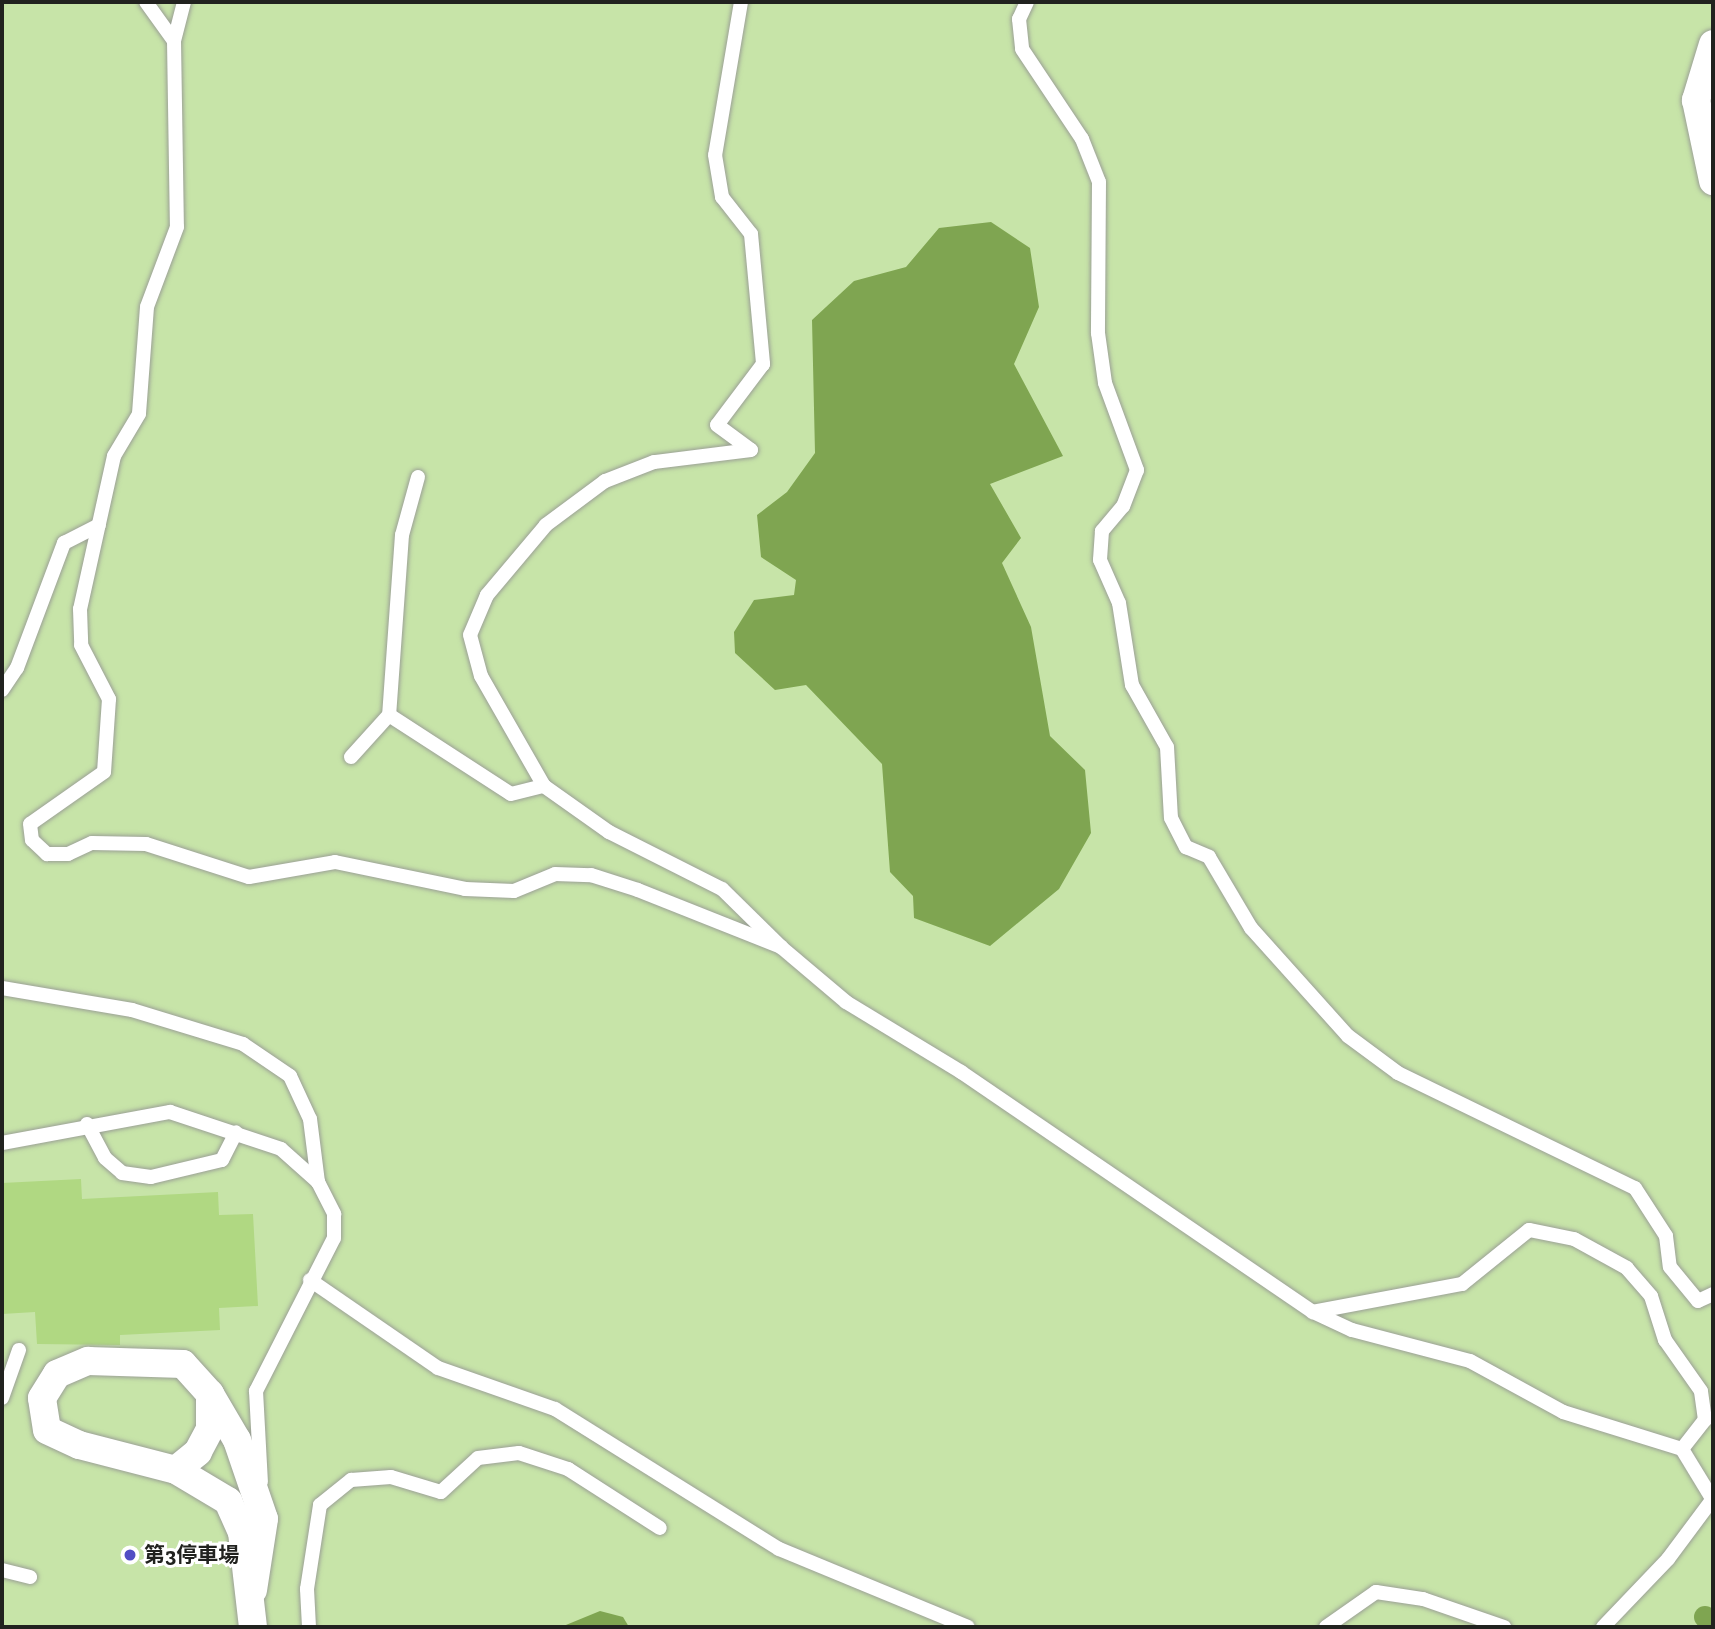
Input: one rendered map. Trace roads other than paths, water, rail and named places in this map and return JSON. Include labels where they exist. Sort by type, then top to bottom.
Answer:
[{"type":"street","points":[[1713,44],[1696,100],[1713,181]]},
{"type":"street","points":[[253,1590],[228,1501],[176,1470],[79,1445],[47,1430],[43,1398],[57,1374],[88,1361],[183,1364],[210,1394],[237,1440],[264,1519],[253,1590],[253,1627]]},
{"type":"street","points":[[176,1470],[198,1452],[209,1429],[210,1394]]},
{"type":"lane","points":[[146,2],[174,41]]},
{"type":"lane","points":[[184,2],[182,29],[174,41],[177,227],[147,307],[139,414],[114,456],[80,609],[81,645],[108,699],[110,733],[104,772],[30,824],[32,840],[47,853],[115,840],[146,844],[249,877],[335,862],[465,889],[513,891],[555,874],[591,875],[781,947]]},
{"type":"lane","points":[[741,2],[715,155],[722,197],[751,234],[763,364],[717,425],[751,450],[654,462],[605,481],[546,525],[486,595],[470,635],[481,676],[544,786],[609,832],[722,889],[781,947],[846,1002],[961,1072],[1313,1312],[1352,1330],[1470,1361],[1563,1412],[1682,1449],[1713,1500],[1668,1559],[1604,1627]]},
{"type":"lane","points":[[1027,2],[1019,19],[1022,49],[1082,139],[1100,182],[1100,345],[1105,383],[1137,470],[1124,506],[1102,531],[1100,561],[1119,603],[1132,685],[1167,747],[1171,818],[1186,847],[1209,857],[1251,928],[1348,1036],[1398,1073],[1635,1188],[1665,1236],[1670,1266],[1698,1301],[1713,1294]]},
{"type":"lane","points":[[351,758],[389,715],[400,547],[418,477]]},
{"type":"lane","points":[[2,690],[16,668],[64,543],[99,525]]},
{"type":"lane","points":[[389,715],[511,794],[544,786]]},
{"type":"lane","points":[[2,988],[132,1010],[243,1044],[290,1076],[310,1119],[318,1182],[334,1214],[334,1238],[310,1280],[256,1391],[264,1519]]},
{"type":"lane","points":[[2,1143],[87,1124],[170,1112],[281,1149],[318,1182]]},
{"type":"lane","points":[[87,1124],[105,1158],[122,1173],[150,1177],[222,1160],[236,1132]]},
{"type":"lane","points":[[1313,1312],[1462,1284],[1529,1230],[1574,1239],[1627,1268],[1651,1296],[1665,1340],[1701,1391],[1705,1420],[1682,1449]]},
{"type":"lane","points":[[310,1280],[438,1368],[555,1409],[779,1549],[968,1627]]},
{"type":"lane","points":[[2,1398],[19,1350]]},
{"type":"lane","points":[[309,1627],[307,1589],[320,1505],[351,1480],[391,1477],[441,1492],[478,1458],[519,1453],[568,1469],[660,1528]]},
{"type":"lane","points":[[2,1570],[30,1577]]},
{"type":"lane","points":[[1326,1627],[1376,1592],[1423,1599],[1504,1627]]},
{"type":"place","name":"第3停車場","points":[[130,1555]]}]
